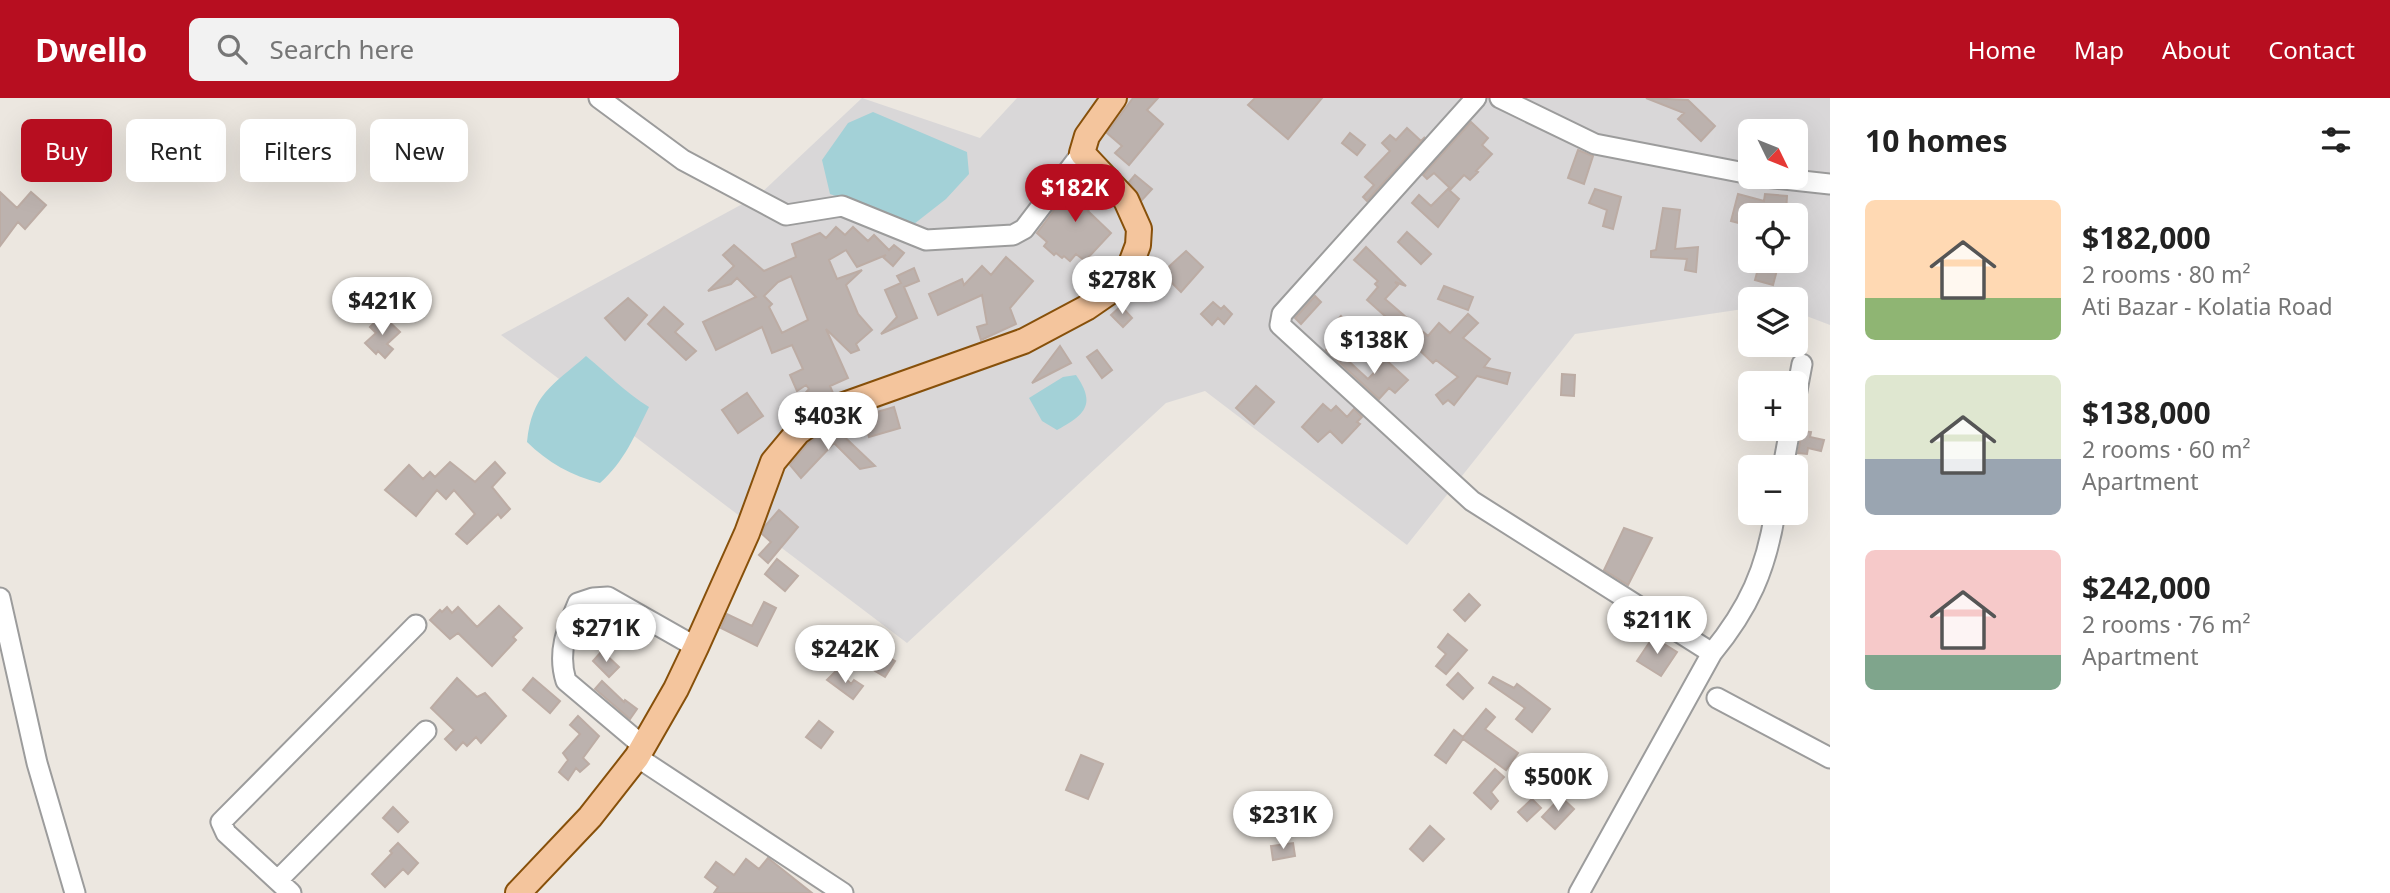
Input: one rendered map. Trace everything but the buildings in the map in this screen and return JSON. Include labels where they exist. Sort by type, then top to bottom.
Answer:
[{"type":"main road","points":[[518,893],[590,817],[640,752],[676,689],[696,647],[747,533],[773,461],[798,432],[830,410],[1024,341],[1086,308],[1115,288],[1129,269],[1138,245],[1139,229],[1126,200],[1082,153],[1087,136],[1114,98]]},
{"type":"street","points":[[599,98],[683,160],[786,215],[842,206],[926,240],[1013,235],[1024,229],[1082,153]]},
{"type":"street","points":[[1476,98],[1282,314],[1280,325],[1472,501],[1712,653]]},
{"type":"street","points":[[1500,98],[1595,144],[1738,172]]},
{"type":"street","points":[[1808,182],[1830,184]]},
{"type":"street","points":[[1801,371],[1802,364]]},
{"type":"street","points":[[1579,893],[1712,653],[1734,626],[1758,582],[1768,554],[1773,525]]},
{"type":"street","points":[[696,647],[608,597],[593,598],[578,603],[564,636],[562,655],[566,681],[640,752],[843,893]]},
{"type":"street","points":[[0,598],[37,763],[75,893]]},
{"type":"street","points":[[416,625],[221,822],[226,832],[284,887],[426,731]]},
{"type":"street","points":[[1717,698],[1829,756]]},
{"type":"shaded area","points":[[862,98],[980,138],[1017,98],[1830,98],[1830,325],[1808,317],[1808,287],[1738,287],[1738,310],[1575,334],[1407,545],[1205,391],[1166,403],[907,643],[501,335],[759,195]]},
{"type":"water","points":[[873,112],[967,152],[969,174],[946,199],[914,224],[830,194],[822,160],[848,123]]},
{"type":"water","points":[[586,356],[649,407],[622,457],[600,483],[560,467],[527,442],[539,402],[554,384]]},
{"type":"water","points":[[1076,375],[1086,394],[1085,407],[1075,419],[1057,430],[1042,421],[1029,398],[1063,377]]}]
